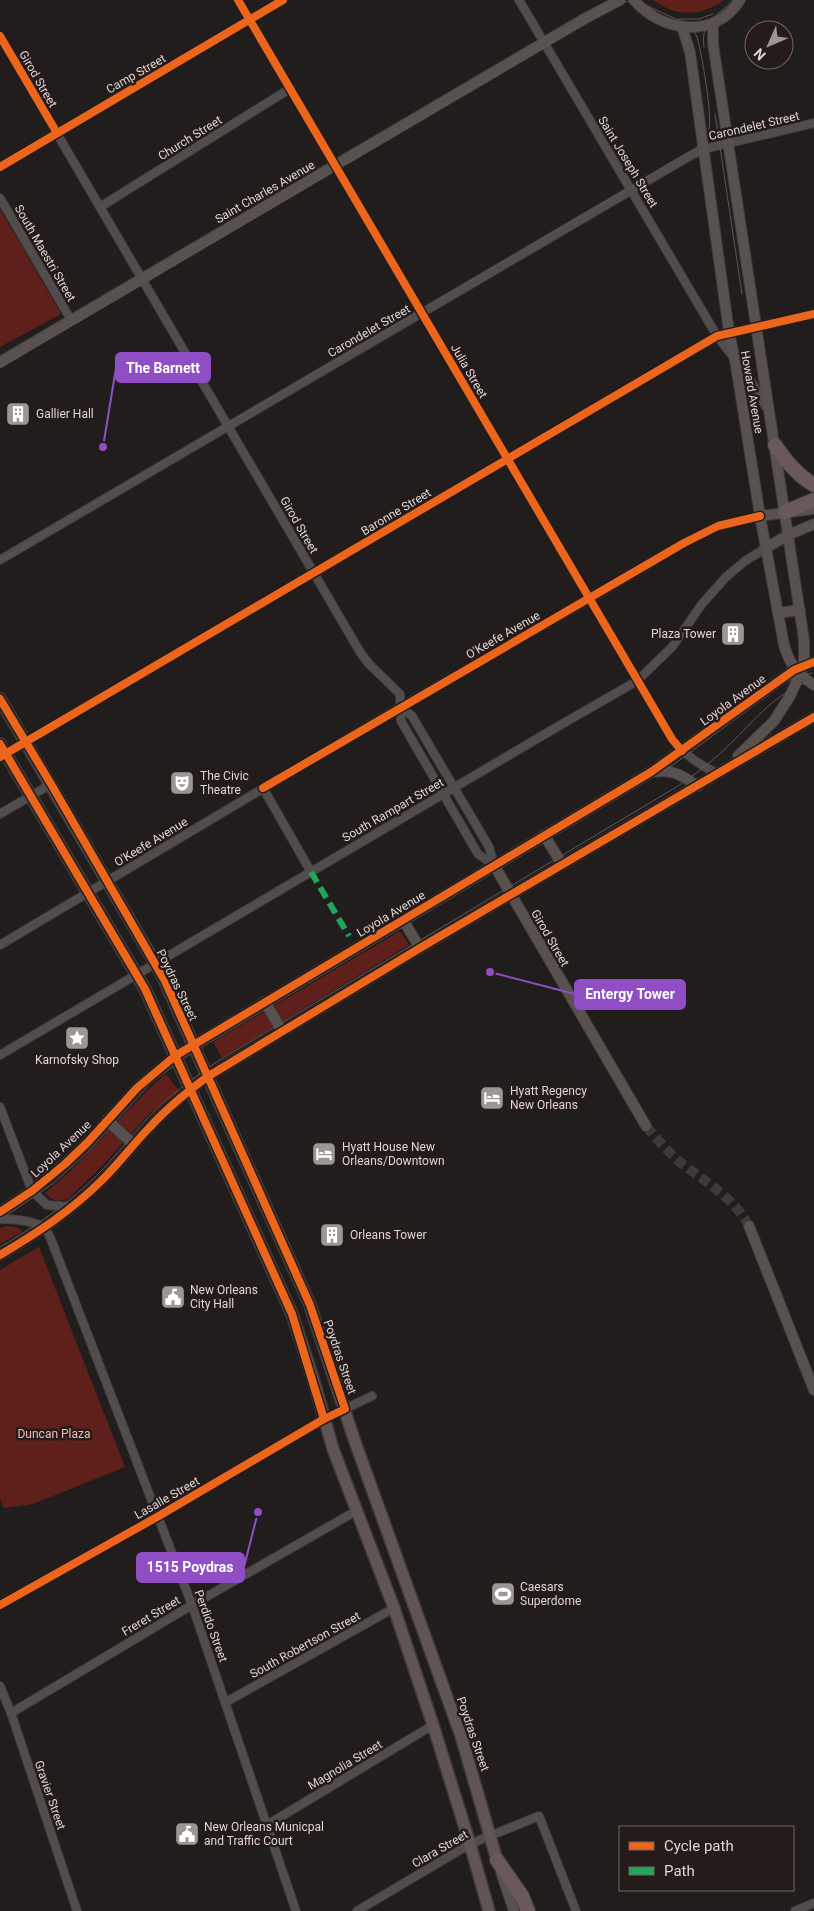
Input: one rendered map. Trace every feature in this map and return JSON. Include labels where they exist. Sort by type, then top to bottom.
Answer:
[{"type":"highway","points":[[775,445],[787,463],[798,474],[814,485]]},
{"type":"highway","points":[[785,512],[814,500]]},
{"type":"highway","points":[[497,1860],[522,1896],[528,1911]]},
{"type":"main road","name":"Saint Charles Avenue","points":[[0,362],[544,42],[620,0]]},
{"type":"main road","points":[[634,0],[654,18],[667,24],[692,28],[712,23],[734,9],[740,0]]},
{"type":"main road","name":"Howard Avenue","points":[[712,23],[713,44],[800,610],[804,640],[803,668]]},
{"type":"main road","name":"Howard Avenue","points":[[682,27],[690,52],[728,332],[735,360],[760,516],[784,645],[788,658],[803,668]]},
{"type":"main road","points":[[760,516],[814,508]]},
{"type":"main road","points":[[766,548],[788,535],[814,524]]},
{"type":"main road","points":[[778,613],[800,610]]},
{"type":"main road","points":[[803,668],[814,685]]},
{"type":"main road","points":[[727,767],[774,721],[790,696],[803,668]]},
{"type":"main road","name":"Loyola Avenue","points":[[0,1212],[32,1191],[66,1164],[137,1088],[192,1044],[651,772],[803,668]]},
{"type":"main road","name":"Poydras Street","points":[[1,702],[155,962],[310,1305],[354,1440],[460,1736],[514,1911]]},
{"type":"main road","points":[[0,1255],[45,1229],[72,1207],[101,1181],[163,1114],[190,1089],[207,1077],[420,948],[814,717]]},
{"type":"main road","points":[[2,751],[31,796],[137,974],[292,1314],[333,1448],[394,1608],[433,1725],[470,1844],[488,1911]]},
{"type":"main road","points":[[651,772],[677,773],[698,786]]},
{"type":"main road","points":[[544,835],[562,864]]},
{"type":"main road","name":"Girod Street","points":[[494,865],[646,1126]]},
{"type":"main road","points":[[403,920],[420,948]]},
{"type":"main road","points":[[265,1002],[282,1031]]},
{"type":"main road","points":[[107,1120],[134,1144]]},
{"type":"main road","points":[[244,1208],[263,1200]]},
{"type":"main road","points":[[256,1234],[274,1226]]},
{"type":"main road","points":[[749,1226],[814,1390]]},
{"type":"street","name":"Julia Street","points":[[238,0],[292,88],[672,739],[682,751],[704,768],[717,774]]},
{"type":"street","name":"Camp Street","points":[[0,165],[283,0]]},
{"type":"street","name":"Saint Joseph Street","points":[[519,0],[717,336],[759,394],[770,418]]},
{"type":"street","name":"Girod Street","points":[[0,36],[360,652],[372,668],[400,694],[401,721],[478,854],[494,865]]},
{"type":"street","name":"Church Street","points":[[100,207],[292,88]]},
{"type":"street","name":"Carondelet Street","points":[[0,560],[631,189],[704,149],[814,123]]},
{"type":"street","name":"South Maestri Street","points":[[0,198],[71,320]]},
{"type":"street","name":"Baronne Street","points":[[2,751],[26,742],[717,336],[814,314]]},
{"type":"street","name":"O'Keefe Avenue","points":[[0,945],[400,707],[705,532],[734,521],[760,516]]},
{"type":"street","name":"South Rampart Street","points":[[0,1055],[155,962],[637,681],[672,647],[702,604],[726,577],[745,561],[766,548]]},
{"type":"street","name":"Girod Street","points":[[400,707],[412,716],[489,847],[494,865]]},
{"type":"street","points":[[0,814],[51,784]]},
{"type":"street","points":[[263,788],[311,872]]},
{"type":"street","points":[[0,1107],[32,1191],[47,1204],[72,1207]]},
{"type":"street","points":[[0,1219],[25,1221],[45,1229]]},
{"type":"street","name":"Perdido Street","points":[[45,1229],[52,1242],[192,1605],[296,1911]]},
{"type":"street","name":"Lasalle Street","points":[[0,1606],[324,1419],[372,1396]]},
{"type":"street","name":"Freret Street","points":[[11,1713],[192,1605],[356,1511]]},
{"type":"street","name":"South Robertson Street","points":[[226,1702],[394,1608]]},
{"type":"street","name":"Gravier Street","points":[[0,1686],[11,1713],[77,1911]]},
{"type":"street","name":"Magnolia Street","points":[[268,1825],[433,1725]]},
{"type":"street","name":"Clara Street","points":[[357,1911],[470,1844],[539,1816],[576,1911]]},
{"type":"street","points":[[795,1911],[814,1903]]},
{"type":"green space","points":[[653,0],[724,0],[706,10],[688,13],[670,10]]},
{"type":"green space","points":[[0,209],[61,314],[0,347]]},
{"type":"green space","points":[[400,931],[409,945],[222,1058],[213,1042]]},
{"type":"green space","points":[[166,1074],[179,1091],[147,1116],[105,1163],[68,1199],[57,1201],[49,1197],[45,1193],[77,1165],[135,1103]]},
{"type":"green space","points":[[6,1226],[19,1228],[22,1232],[0,1244],[0,1228]]},
{"type":"green space","name":"Duncan Plaza","points":[[39,1247],[125,1467],[33,1504],[4,1508],[0,1499],[0,1270]]},
{"type":"tunnel","points":[[646,1126],[676,1159],[727,1199],[743,1216],[749,1226]]},
{"type":"tram line","points":[[704,47],[703,38],[707,24],[733,0]]},
{"type":"tram line","points":[[0,368],[618,4],[629,1],[643,4],[685,23],[694,31],[697,37],[706,83],[710,121],[707,135],[701,144],[118,488],[0,560]]},
{"type":"tram line","points":[[679,19],[699,19],[713,14]]},
{"type":"tram line","points":[[715,114],[742,294]]},
{"type":"tram line","points":[[0,1220],[54,1183],[88,1152],[151,1083],[187,1056],[673,765],[783,684],[793,678],[812,673]]},
{"type":"tram line","points":[[0,1247],[37,1224],[82,1189],[102,1170],[160,1106],[218,1061],[678,786],[717,756],[778,698],[814,680]]},
{"type":"marked path","points":[[311,872],[349,936]]},
{"type":"cycle path","points":[[238,0],[672,739],[682,751]]},
{"type":"cycle path","points":[[0,167],[283,0]]},
{"type":"cycle path","points":[[0,36],[57,133]]},
{"type":"cycle path","points":[[0,757],[717,336],[814,314]]},
{"type":"cycle path","points":[[263,788],[684,543],[718,526],[760,516]]},
{"type":"cycle path","points":[[0,1212],[32,1191],[65,1164],[87,1143],[137,1088],[175,1056],[651,772],[794,670],[814,662]]},
{"type":"cycle path","points":[[0,699],[165,981],[310,1305],[345,1409],[324,1419],[157,1517],[0,1605]]},
{"type":"cycle path","points":[[0,1255],[66,1212],[90,1192],[163,1113],[207,1077],[420,948],[814,717]]},
{"type":"cycle path","points":[[0,744],[145,989],[292,1314],[324,1419]]},
{"type":"place","name":"Gallier Hall","points":[[18,414]]},
{"type":"place","name":"The Barnett","points":[[103,447]]},
{"type":"place","name":"Plaza Tower","points":[[733,634]]},
{"type":"place","name":"The Civic Theatre","points":[[182,783]]},
{"type":"place","name":"Entergy Tower","points":[[490,972]]},
{"type":"place","name":"Karnofsky Shop","points":[[77,1038]]},
{"type":"place","name":"Hyatt Regency New Orleans","points":[[492,1098]]},
{"type":"place","name":"Hyatt House New Orleans/Downtown","points":[[324,1154]]},
{"type":"place","name":"Orleans Tower","points":[[332,1235]]},
{"type":"place","name":"New Orleans City Hall","points":[[173,1297]]},
{"type":"place","name":"1515 Poydras","points":[[258,1512]]},
{"type":"place","name":"Caesars Superdome","points":[[503,1594]]},
{"type":"place","name":"New Orleans Municpal and Traffic Court","points":[[187,1834]]}]
